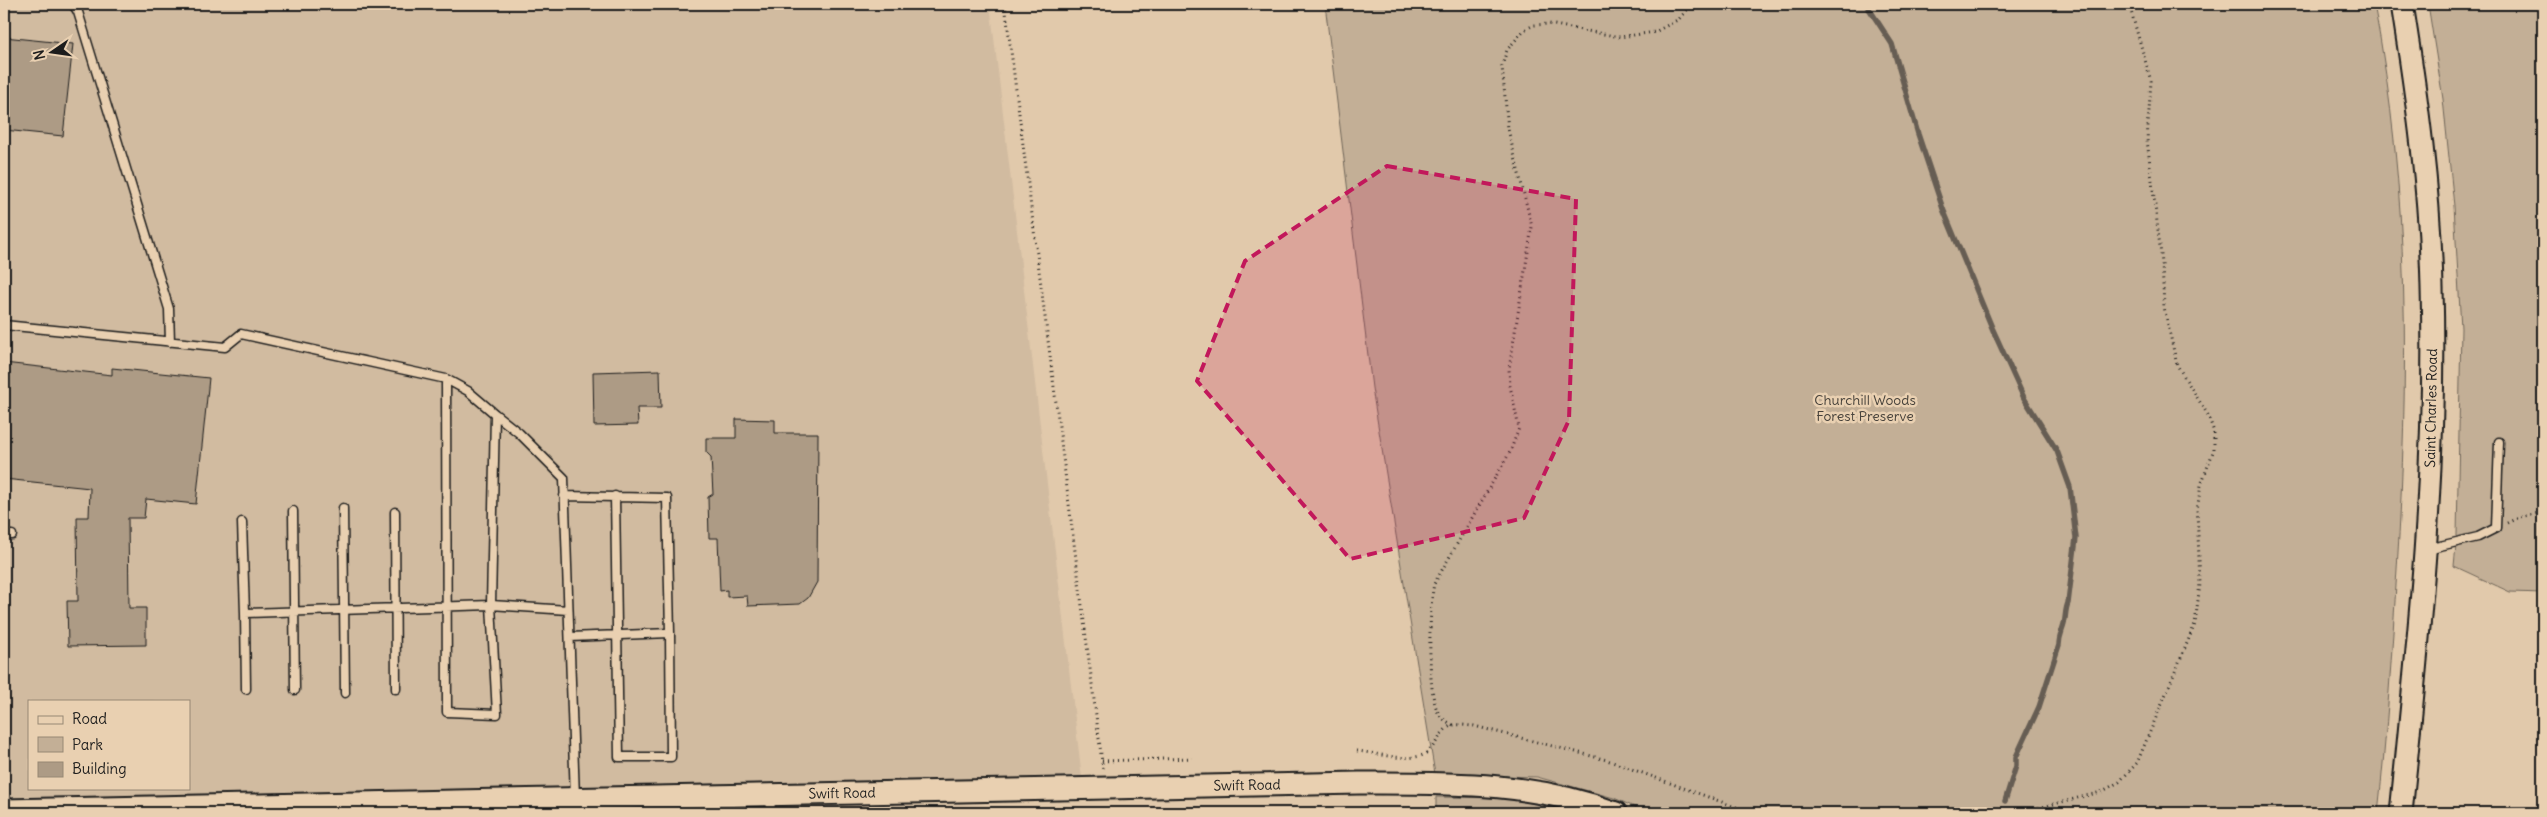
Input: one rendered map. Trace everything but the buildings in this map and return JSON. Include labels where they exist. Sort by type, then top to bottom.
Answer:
[{"type":"street","name":"Saint Charles Road","points":[[2401,813],[2427,549],[2432,436],[2432,287],[2425,167],[2402,4]]},
{"type":"street","name":"Swift Road","points":[[4,810],[135,811],[770,804],[1321,783],[1448,783],[1511,787],[1552,793],[1616,813]]},
{"type":"lane","points":[[73,4],[78,12],[169,310],[170,342]]},
{"type":"lane","points":[[4,325],[225,347],[241,334],[446,379],[468,391],[519,432],[564,478],[575,806]]},
{"type":"lane","points":[[446,379],[447,712],[497,714],[491,605],[495,414]]},
{"type":"lane","points":[[2427,549],[2478,537],[2496,526],[2499,442]]},
{"type":"lane","points":[[564,496],[615,496],[667,498],[671,757],[619,757],[615,496]]},
{"type":"lane","points":[[343,508],[345,693]]},
{"type":"lane","points":[[293,511],[295,690]]},
{"type":"lane","points":[[395,512],[396,689]]},
{"type":"lane","points":[[242,522],[246,689]]},
{"type":"lane","points":[[245,613],[447,608],[491,605],[568,610]]},
{"type":"lane","points":[[570,637],[616,634],[670,634]]},
{"type":"path","points":[[1005,4],[1104,779]]},
{"type":"path","points":[[1692,4],[1679,19],[1655,32],[1620,37],[1549,24],[1534,25],[1524,30],[1507,50],[1502,66],[1508,129],[1532,227],[1509,368],[1510,386],[1519,428],[1510,452],[1434,584],[1430,601],[1433,701],[1441,718],[1454,725],[1474,726],[1607,760],[1752,813]]},
{"type":"path","points":[[2019,813],[2100,792],[2119,782],[2138,763],[2195,624],[2200,584],[2197,510],[2201,485],[2214,449],[2214,432],[2204,407],[2177,365],[2166,314],[2147,140],[2152,81],[2129,4]]},
{"type":"path","points":[[2496,526],[2543,512]]},
{"type":"path","points":[[1356,751],[1410,757],[1420,756],[1430,750],[1446,730],[1454,725]]},
{"type":"path","points":[[1102,761],[1192,758]]},
{"type":"highlighted area","points":[[1387,166],[1576,199],[1569,420],[1524,518],[1350,559],[1197,381],[1245,261]]},
{"type":"shaded area","points":[[4,4],[990,4],[1082,778],[4,800]]},
{"type":"green space","name":"Churchill Woods Forest Preserve","points":[[1325,4],[2374,4],[2386,74],[2394,145],[2404,286],[2404,427],[2401,498],[2387,722],[2378,813],[1648,813],[1614,798],[1537,777],[1435,774],[1372,388]]},
{"type":"green space","points":[[2428,4],[2543,4],[2543,593],[2510,592],[2454,566],[2457,535],[2461,328],[2454,206],[2443,99]]},
{"type":"green space","points":[[1436,797],[1510,798],[1571,813],[1436,813]]},
{"type":"waterway","points":[[1866,4],[1892,44],[1918,134],[1943,209],[1993,330],[2024,398],[2057,451],[2070,487],[2076,538],[2065,621],[2039,707],[2016,757],[2016,766],[2005,801]]}]
